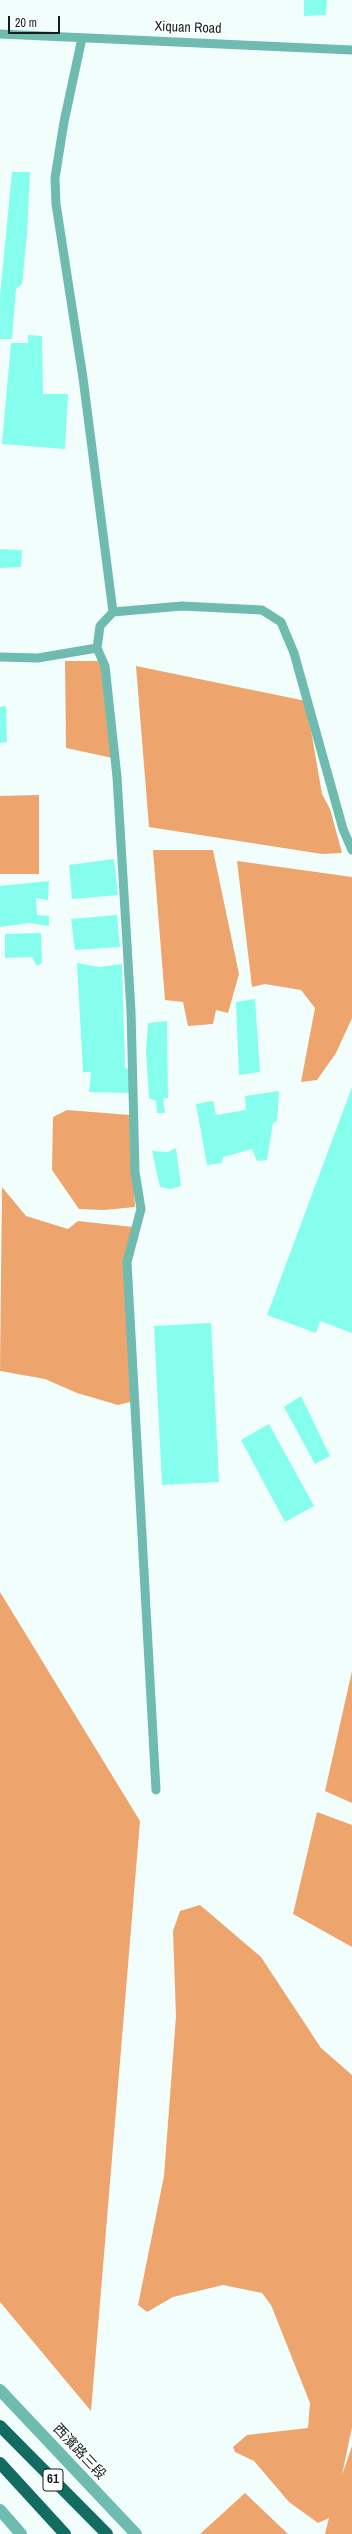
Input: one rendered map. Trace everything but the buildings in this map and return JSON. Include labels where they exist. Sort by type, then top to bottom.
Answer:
[{"type":"highway","name":"61","points":[[0,2426],[107,2534]]},
{"type":"highway","name":"61","points":[[0,2463],[65,2534]]},
{"type":"street","name":"西濱路三段","points":[[0,2390],[136,2534]]},
{"type":"street","points":[[0,2510],[21,2534]]},
{"type":"lane","name":"Xiquan Road","points":[[0,34],[352,50]]},
{"type":"lane","points":[[82,38],[64,122],[56,178],[56,204],[84,386],[113,612]]},
{"type":"lane","points":[[156,1790],[127,1262],[141,1209],[135,1172],[131,1011],[117,769],[105,666],[97,648],[100,626],[113,612],[182,606],[262,610],[281,622],[294,653],[343,829],[352,850]]},
{"type":"lane","points":[[0,657],[38,658],[97,648]]},
{"type":"shaded area","points":[[65,661],[103,661],[113,758],[66,748]]},
{"type":"shaded area","points":[[136,666],[306,701],[322,794],[330,809],[342,853],[322,854],[149,827]]},
{"type":"shaded area","points":[[39,795],[39,874],[0,874],[0,796]]},
{"type":"shaded area","points":[[153,850],[213,850],[239,974],[228,1013],[216,1010],[213,1024],[188,1026],[183,1002],[165,1000]]},
{"type":"shaded area","points":[[237,861],[352,877],[352,1018],[336,1053],[317,1080],[301,1082],[315,1008],[301,990],[265,984],[252,987]]},
{"type":"shaded area","points":[[67,1110],[130,1115],[135,1207],[104,1210],[79,1209],[52,1170],[53,1117]]},
{"type":"shaded area","points":[[2,1187],[26,1216],[68,1229],[78,1221],[133,1227],[129,1249],[138,1400],[118,1405],[77,1393],[45,1379],[0,1371]]},
{"type":"shaded area","points":[[0,1592],[140,1821],[91,2411],[0,2302]]},
{"type":"shaded area","points":[[352,1671],[352,1803],[325,1791]]},
{"type":"shaded area","points":[[317,1812],[352,1825],[352,1947],[293,1914]]},
{"type":"shaded area","points":[[200,1905],[261,1957],[321,2048],[352,2075],[352,2427],[342,2475],[352,2446],[352,2534],[325,2534],[329,2518],[318,2523],[289,2502],[254,2461],[235,2452],[233,2447],[247,2435],[308,2428],[310,2403],[271,2305],[262,2293],[223,2285],[173,2297],[147,2312],[138,2305],[164,2176],[176,2016],[173,1931],[180,1911]]},
{"type":"shaded area","points":[[245,2493],[288,2534],[200,2534]]}]
